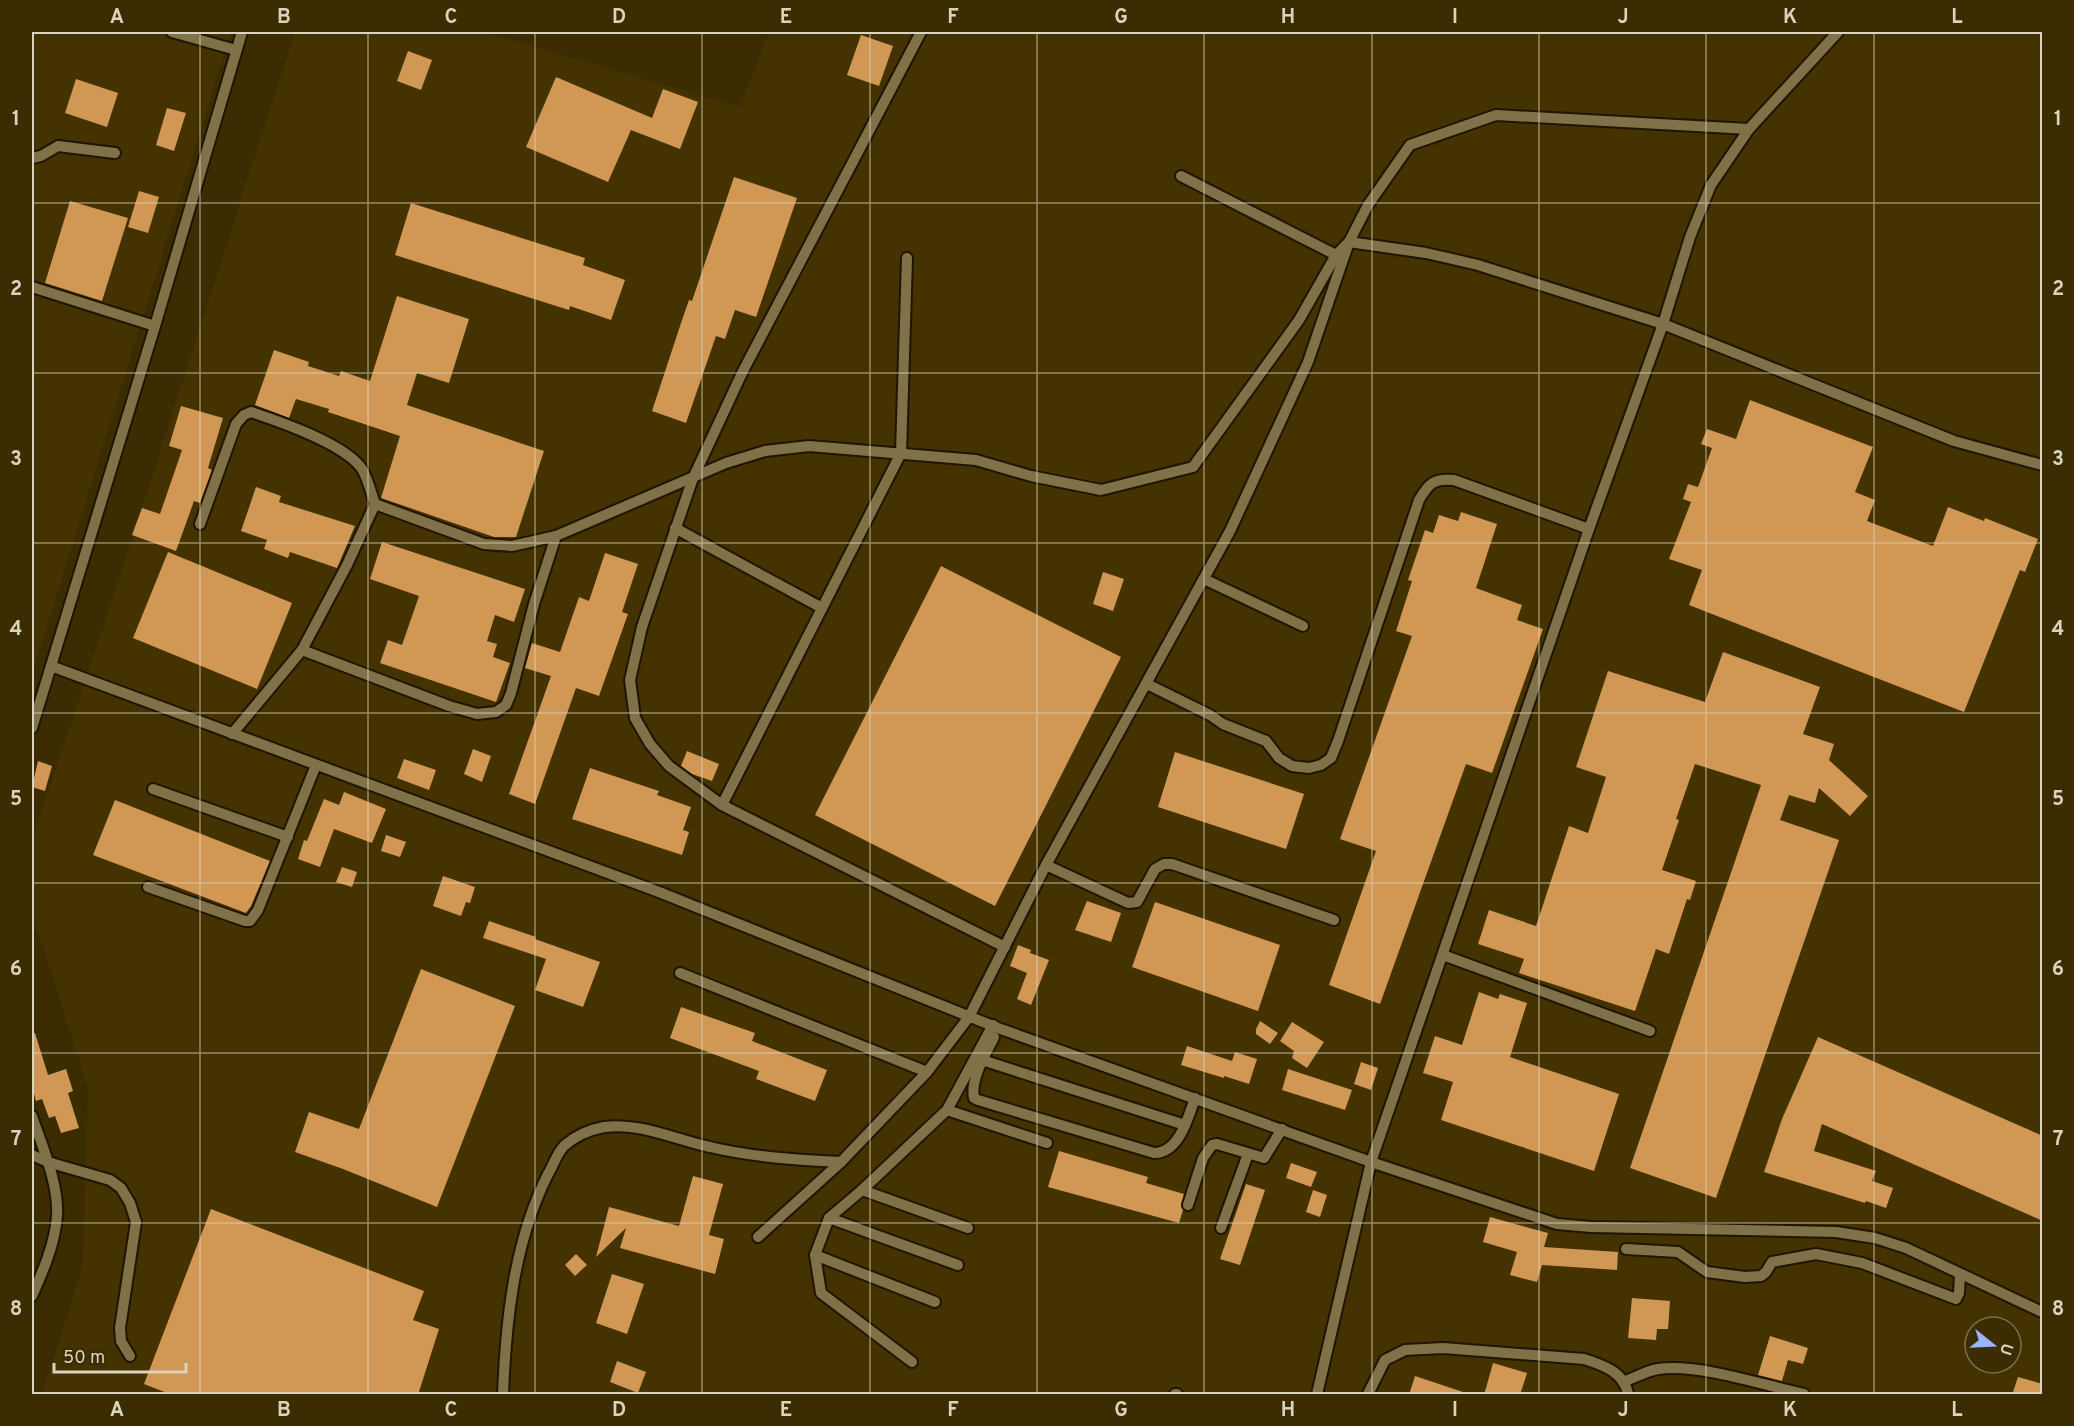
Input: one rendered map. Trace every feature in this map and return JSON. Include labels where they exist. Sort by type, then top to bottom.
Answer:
[{"type":"lane","points":[[172,32],[236,51]]},
{"type":"lane","points":[[32,728],[242,32]]},
{"type":"lane","points":[[921,32],[743,371],[693,477],[642,627],[630,680],[635,718],[650,744],[669,766],[722,805],[1005,947]]},
{"type":"lane","points":[[1317,1395],[1371,1162],[1588,529],[1663,324],[1690,237],[1711,185],[1749,129],[1838,32]]},
{"type":"lane","points":[[758,1237],[841,1162],[927,1072],[969,1017],[1046,865],[1230,531],[1308,362],[1349,242],[1368,205],[1410,145],[1496,115],[1749,129]]},
{"type":"lane","points":[[32,158],[41,156],[58,146],[115,153]]},
{"type":"lane","points":[[1181,176],[1336,255]]},
{"type":"lane","points":[[375,504],[484,544],[512,546],[556,536],[726,463],[765,451],[808,446],[976,460],[1031,476],[1101,490],[1193,467],[1299,320],[1336,255],[1349,242]]},
{"type":"lane","points":[[1349,242],[1426,253],[1478,265],[1663,324],[1954,441],[2043,465]]},
{"type":"lane","points":[[722,805],[901,453],[908,258]]},
{"type":"lane","points":[[32,287],[155,326]]},
{"type":"lane","points":[[200,524],[236,424],[244,415],[251,412],[297,429],[350,456],[365,475],[375,504],[347,565],[302,650],[232,734]]},
{"type":"lane","points":[[1147,684],[1210,715],[1223,724],[1266,741],[1279,758],[1292,765],[1309,768],[1321,765],[1331,758],[1338,741],[1419,500],[1427,486],[1441,478],[1454,480],[1588,529]]},
{"type":"lane","points":[[675,528],[822,608]]},
{"type":"lane","points":[[302,650],[449,706],[477,714],[496,712],[506,705],[512,693],[534,604],[556,536]]},
{"type":"lane","points":[[1204,579],[1303,626]]},
{"type":"lane","points":[[51,666],[659,892],[969,1017],[1371,1162],[1557,1224],[1591,1227],[1836,1232],[1875,1238],[1906,1248],[2043,1312]]},
{"type":"lane","points":[[148,887],[250,921],[258,910],[316,765]]},
{"type":"lane","points":[[153,789],[288,837]]},
{"type":"lane","points":[[1046,865],[1128,903],[1137,902],[1159,866],[1172,864],[1334,920]]},
{"type":"lane","points":[[1443,954],[1650,1031]]},
{"type":"lane","points":[[680,973],[927,1072]]},
{"type":"lane","points":[[996,1027],[973,1088],[974,1098],[978,1100],[1154,1153],[1166,1151],[1174,1144],[1185,1125],[1195,1098]]},
{"type":"lane","points":[[912,1362],[821,1293],[815,1255],[829,1218],[947,1110],[996,1027]]},
{"type":"lane","points":[[982,1060],[1185,1125]]},
{"type":"lane","points":[[947,1110],[1047,1143]]},
{"type":"lane","points":[[32,1116],[48,1162],[57,1214],[45,1266],[32,1296]]},
{"type":"lane","points":[[503,1395],[504,1356],[512,1287],[526,1231],[542,1187],[562,1148],[582,1132],[605,1127],[637,1128],[753,1156],[841,1162]]},
{"type":"lane","points":[[1188,1205],[1203,1158],[1212,1145],[1217,1144],[1264,1158],[1282,1129]]},
{"type":"lane","points":[[1221,1228],[1248,1154]]},
{"type":"lane","points":[[32,1155],[110,1180],[121,1188],[130,1203],[136,1222],[120,1328],[121,1341],[130,1356]]},
{"type":"lane","points":[[862,1190],[968,1228]]},
{"type":"lane","points":[[829,1218],[958,1264]]},
{"type":"lane","points":[[1626,1250],[1678,1252],[1707,1272],[1745,1277],[1761,1276],[1772,1262],[1816,1254],[1862,1263],[1904,1277],[1945,1297],[1956,1299],[1959,1293],[1960,1274]]},
{"type":"lane","points":[[815,1255],[935,1302]]},
{"type":"lane","points":[[1368,1395],[1385,1360],[1405,1350],[1443,1348],[1584,1359],[1606,1366],[1618,1375],[1627,1388],[1628,1395]]},
{"type":"lane","points":[[1623,1382],[1657,1370],[1683,1369],[1714,1373],[1803,1395]]},
{"type":"shaded area","points":[[32,32],[231,32],[32,675]]},
{"type":"shaded area","points":[[295,32],[484,32],[740,107],[769,32],[2042,32],[2042,1394],[42,1394],[83,1265],[88,1086],[32,915],[32,839],[98,644]]},
{"type":"building","points":[[861,35],[893,46],[879,86],[847,75]]},
{"type":"building","points":[[408,51],[432,60],[421,90],[397,81]]},
{"type":"building","points":[[556,77],[652,118],[663,89],[698,102],[680,149],[631,130],[608,182],[526,147]]},
{"type":"building","points":[[76,79],[118,93],[107,127],[65,113]]},
{"type":"building","points":[[167,108],[186,113],[174,151],[156,145]]},
{"type":"building","points":[[734,177],[797,198],[756,317],[735,310],[725,339],[716,336],[686,423],[652,411]]},
{"type":"building","points":[[139,191],[159,197],[148,233],[128,227]]},
{"type":"building","points":[[70,201],[128,218],[102,301],[45,283]]},
{"type":"building","points":[[411,203],[585,258],[583,265],[625,280],[611,320],[570,306],[569,310],[395,255]]},
{"type":"building","points":[[397,296],[469,319],[449,383],[417,373],[407,405],[544,451],[516,537],[494,537],[381,498],[400,436],[296,399],[289,418],[255,405],[274,350],[309,362],[308,366],[339,376],[341,371],[370,381]]},
{"type":"building","points":[[1750,400],[1873,447],[1855,492],[1875,500],[1867,521],[1933,546],[1948,507],[1984,521],[1985,518],[2038,539],[2025,572],[2020,570],[1964,712],[1689,605],[1702,570],[1669,559],[1691,502],[1683,499],[1688,484],[1698,487],[1712,448],[1701,444],[1707,429],[1736,439]]},
{"type":"building","points":[[181,406],[223,418],[208,468],[212,470],[200,503],[194,501],[176,551],[132,535],[142,508],[160,514],[182,450],[169,446]]},
{"type":"building","points":[[256,487],[281,496],[279,502],[355,526],[337,568],[290,552],[288,558],[264,549],[267,540],[241,531]]},
{"type":"building","points":[[1461,512],[1497,524],[1476,588],[1522,605],[1517,620],[1543,629],[1492,773],[1466,764],[1380,1004],[1329,985],[1376,851],[1340,839],[1412,636],[1396,631],[1412,581],[1408,580],[1425,530],[1433,533],[1439,515],[1458,521]]},
{"type":"building","points":[[382,542],[525,589],[514,622],[495,615],[487,641],[497,644],[493,657],[510,663],[496,702],[380,663],[388,640],[402,645],[419,596],[370,579]]},
{"type":"building","points":[[168,552],[292,603],[257,689],[133,638]]},
{"type":"building","points":[[605,553],[638,564],[622,612],[628,614],[599,696],[576,688],[535,804],[509,794],[551,676],[525,668],[532,643],[560,652],[579,597],[589,601]]},
{"type":"building","points":[[941,566],[1121,657],[995,906],[815,815]]},
{"type":"building","points":[[1103,572],[1124,579],[1113,611],[1093,604]]},
{"type":"building","points":[[1723,652],[1820,687],[1803,734],[1834,744],[1829,760],[1868,796],[1850,816],[1819,788],[1815,803],[1789,795],[1780,820],[1839,840],[1716,1198],[1630,1168],[1761,785],[1695,764],[1662,870],[1696,881],[1690,900],[1687,899],[1669,954],[1656,949],[1635,1011],[1519,973],[1524,959],[1478,944],[1489,910],[1536,926],[1569,826],[1588,833],[1606,777],[1576,767],[1608,671],[1705,702]]},
{"type":"building","points":[[473,749],[491,756],[482,782],[464,774]]},
{"type":"building","points":[[687,751],[719,764],[712,781],[692,774],[681,766]]},
{"type":"building","points":[[1175,752],[1304,794],[1286,849],[1158,807]]},
{"type":"building","points":[[404,759],[436,770],[429,790],[397,778]]},
{"type":"building","points":[[38,761],[52,766],[45,791],[32,787]]},
{"type":"building","points":[[590,768],[659,791],[657,795],[691,807],[683,830],[689,832],[682,855],[572,819]]},
{"type":"building","points":[[344,792],[386,809],[372,843],[334,829],[320,867],[298,859],[304,840],[307,841],[324,799],[339,805]]},
{"type":"building","points":[[115,800],[270,861],[246,913],[93,855]]},
{"type":"building","points":[[386,835],[406,842],[400,857],[381,851]]},
{"type":"building","points":[[342,867],[357,872],[352,887],[336,882]]},
{"type":"building","points":[[443,876],[475,887],[470,903],[466,902],[461,916],[433,906]]},
{"type":"building","points":[[1087,901],[1121,913],[1111,942],[1075,930]]},
{"type":"building","points":[[1155,902],[1280,945],[1258,1011],[1132,967]]},
{"type":"building","points":[[489,921],[600,962],[583,1007],[535,990],[546,959],[483,938]]},
{"type":"building","points":[[1018,945],[1031,950],[1030,953],[1049,960],[1031,1005],[1017,999],[1027,973],[1010,966]]},
{"type":"building","points":[[421,969],[515,1006],[437,1207],[295,1152],[309,1112],[359,1129]]},
{"type":"building","points":[[1479,992],[1498,999],[1500,994],[1527,1003],[1510,1057],[1619,1094],[1594,1171],[1441,1120],[1453,1082],[1423,1073],[1435,1036],[1462,1045]]},
{"type":"building","points":[[681,1007],[755,1033],[752,1041],[827,1070],[815,1101],[756,1079],[759,1071],[670,1038]]},
{"type":"building","points":[[1260,1021],[1278,1033],[1270,1044],[1256,1034]]},
{"type":"building","points":[[1292,1022],[1324,1042],[1307,1068],[1292,1058],[1294,1051],[1280,1041]]},
{"type":"building","points":[[32,1033],[35,1033],[48,1075],[66,1069],[73,1091],[68,1093],[79,1128],[61,1133],[55,1116],[49,1118],[42,1099],[36,1101],[32,1086]]},
{"type":"building","points":[[1818,1037],[2043,1136],[2043,1221],[1822,1124],[1814,1151],[1876,1171],[1872,1181],[1893,1188],[1886,1208],[1764,1172],[1782,1119]]},
{"type":"building","points":[[1187,1046],[1232,1061],[1235,1052],[1257,1059],[1249,1084],[1181,1065]]},
{"type":"building","points":[[1361,1062],[1378,1068],[1371,1090],[1354,1084]]},
{"type":"building","points":[[1288,1069],[1352,1090],[1345,1110],[1282,1090]]},
{"type":"building","points":[[1059,1151],[1148,1177],[1146,1183],[1184,1194],[1179,1223],[1048,1187]]},
{"type":"building","points":[[1291,1163],[1317,1172],[1311,1187],[1286,1178]]},
{"type":"building","points":[[693,1176],[723,1184],[709,1235],[724,1239],[715,1274],[620,1248],[626,1228],[596,1257],[609,1207],[679,1226]]},
{"type":"building","points":[[1246,1184],[1265,1190],[1240,1265],[1220,1259]]},
{"type":"building","points":[[1313,1190],[1327,1195],[1320,1217],[1306,1212]]},
{"type":"building","points":[[211,1209],[424,1291],[413,1320],[439,1329],[418,1395],[172,1395],[144,1384]]},
{"type":"building","points":[[1490,1217],[1548,1233],[1544,1247],[1618,1252],[1617,1270],[1542,1265],[1537,1282],[1510,1275],[1517,1252],[1483,1242]]},
{"type":"building","points":[[576,1254],[587,1265],[575,1276],[565,1265]]},
{"type":"building","points":[[612,1274],[644,1284],[627,1334],[596,1323]]},
{"type":"building","points":[[1632,1298],[1670,1301],[1668,1329],[1657,1329],[1656,1340],[1628,1338]]},
{"type":"building","points":[[1770,1336],[1808,1348],[1803,1364],[1788,1360],[1782,1381],[1758,1375]]},
{"type":"building","points":[[617,1361],[646,1372],[638,1393],[610,1382]]},
{"type":"building","points":[[1493,1363],[1527,1373],[1520,1395],[1484,1395]]},
{"type":"building","points":[[1415,1376],[1463,1392],[1463,1395],[1409,1395]]},
{"type":"building","points":[[2018,1377],[2043,1384],[2043,1395],[2012,1395]]}]
